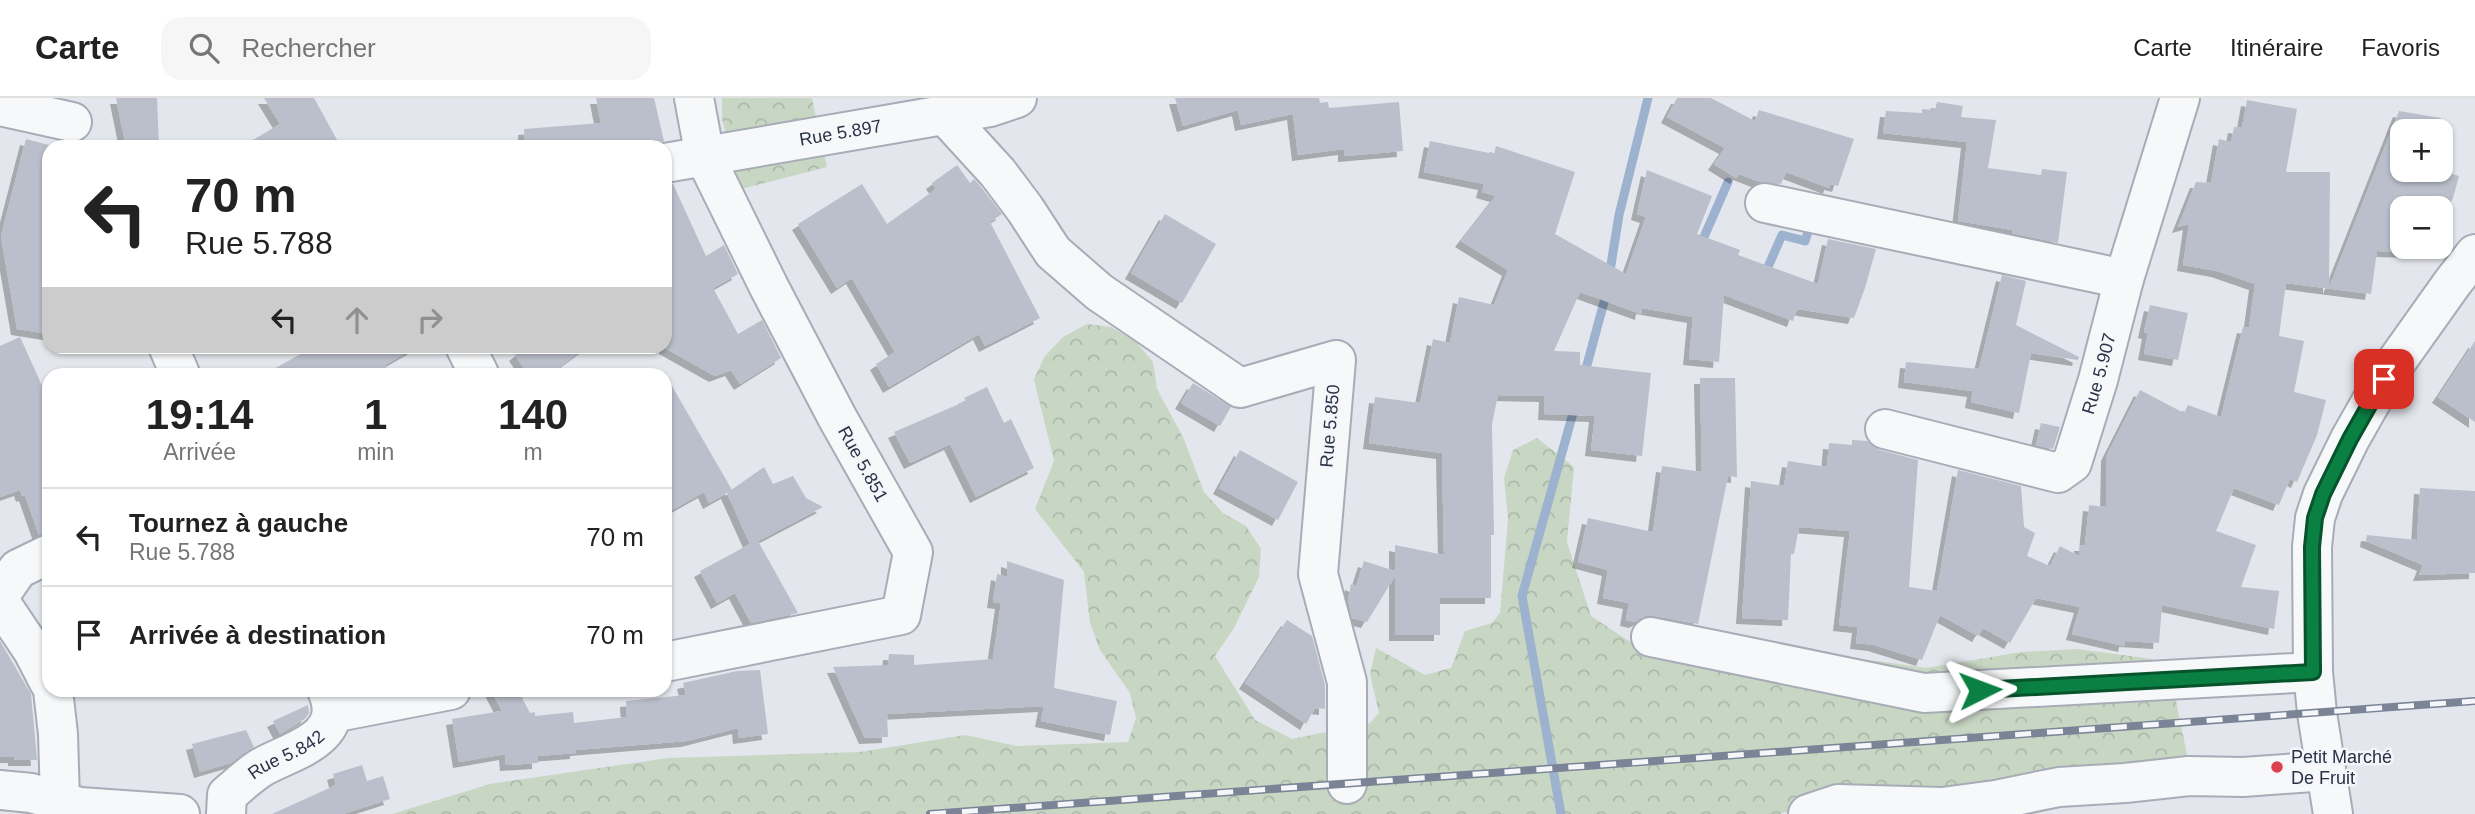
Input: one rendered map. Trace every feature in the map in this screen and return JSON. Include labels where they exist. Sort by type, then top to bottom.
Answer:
[{"type":"street","name":"Rue 5.851","points":[[672,661],[901,615],[913,552],[837,417],[705,157],[694,98]]},
{"type":"street","name":"Rue 5.897","points":[[672,162],[990,107],[1017,98]]},
{"type":"street","name":"Rue 5.907","points":[[1885,429],[2058,473],[2072,463],[2098,380],[2124,279],[2180,98]]},
{"type":"street","points":[[0,106],[74,122]]},
{"type":"street","name":"Rue 5.850","points":[[945,115],[998,173],[1053,253],[1099,292],[1240,388],[1336,360],[1318,574],[1347,682],[1347,783]]},
{"type":"street","points":[[1765,203],[2124,279]]},
{"type":"street","points":[[2333,814],[2313,672],[2312,547],[2315,518],[2323,494],[2350,439],[2384,379],[2475,254]]},
{"type":"street","points":[[0,596],[18,569],[42,557]]},
{"type":"street","points":[[0,602],[42,668]]},
{"type":"street","points":[[1651,637],[1924,693],[2313,672]]},
{"type":"street","points":[[54,697],[60,801]]},
{"type":"street","points":[[329,701],[373,697]]},
{"type":"street","name":"Rue 5.842","points":[[226,814],[227,794],[261,768],[302,750],[327,728],[329,701]]},
{"type":"street","points":[[1808,814],[1838,804],[1942,807],[2059,787],[2189,776],[2243,777],[2326,771]]},
{"type":"street","points":[[0,790],[31,793],[80,807],[180,814]]},
{"type":"green space","points":[[722,98],[812,98],[827,167],[741,189],[722,119]]},
{"type":"green space","points":[[1087,324],[1111,327],[1135,341],[1153,362],[1157,389],[1183,437],[1204,492],[1223,513],[1246,526],[1261,549],[1259,577],[1234,628],[1215,656],[1255,720],[1292,739],[1370,723],[1379,713],[1370,674],[1376,648],[1425,675],[1451,668],[1465,631],[1492,623],[1500,613],[1508,519],[1504,478],[1513,450],[1537,438],[1574,467],[1567,542],[1591,616],[1644,651],[1878,661],[1926,668],[2021,652],[2077,649],[2152,659],[2158,691],[2174,691],[2189,765],[1800,807],[1780,814],[392,814],[490,784],[668,758],[860,752],[965,735],[1017,746],[1128,742],[1136,718],[1130,693],[1100,650],[1090,623],[1084,572],[1035,509],[1054,461],[1034,380],[1044,357],[1063,337]]},
{"type":"building","points":[[116,98],[157,98],[159,140],[125,140]]},
{"type":"building","points":[[264,98],[314,98],[337,140],[253,140],[280,124]]},
{"type":"building","points":[[596,98],[654,98],[664,140],[525,140],[524,129],[601,123]]},
{"type":"building","points":[[1175,98],[1319,98],[1320,103],[1328,102],[1329,108],[1399,102],[1403,151],[1344,156],[1344,149],[1298,155],[1293,114],[1241,125],[1238,110],[1183,126]]},
{"type":"building","points":[[1677,98],[1711,98],[1755,121],[1759,110],[1854,139],[1838,186],[1830,184],[1829,188],[1786,172],[1781,184],[1760,182],[1739,174],[1736,178],[1714,164],[1725,148],[1667,117]]},
{"type":"building","points":[[2247,100],[2297,109],[2286,172],[2330,172],[2329,288],[2390,134],[2390,182],[2453,182],[2453,174],[2459,176],[2453,198],[2390,196],[2390,251],[2377,251],[2371,294],[2286,283],[2279,336],[2304,341],[2294,392],[2326,400],[2317,435],[2297,482],[2290,479],[2279,505],[2234,488],[2216,531],[2256,545],[2241,587],[2279,591],[2274,629],[2162,605],[2159,643],[2125,641],[2124,646],[2072,634],[2080,607],[2036,598],[2010,643],[1983,628],[1978,636],[1940,615],[1922,660],[1874,645],[1856,643],[1858,627],[1839,625],[1850,531],[1799,527],[1794,554],[1791,554],[1788,620],[1742,618],[1751,481],[1784,486],[1788,461],[1827,467],[1829,443],[1852,445],[1852,440],[1867,441],[1880,450],[1918,460],[1909,587],[1937,591],[1958,470],[2021,486],[2024,527],[2035,533],[2027,556],[2050,566],[2060,546],[2079,556],[2080,545],[2085,545],[2089,505],[2106,507],[2107,455],[2140,390],[2184,413],[2188,405],[2221,417],[2243,327],[2249,328],[2255,284],[2217,271],[2183,265],[2189,224],[2178,227],[2196,182],[2211,183],[2219,139],[2231,142],[2234,127],[2242,128]]},
{"type":"building","points":[[1937,102],[1963,106],[1961,117],[1996,120],[1988,168],[2041,175],[2042,169],[2067,172],[2058,243],[2012,233],[2013,230],[1958,221],[1967,142],[1883,133],[1886,111],[1922,113],[1922,109],[1935,110]]},
{"type":"building","points":[[2399,111],[2441,119],[2396,119]]},
{"type":"building","points":[[26,139],[42,143],[42,333],[17,329],[1,236]]},
{"type":"building","points":[[1430,141],[1494,154],[1496,146],[1575,172],[1555,234],[1626,274],[1646,217],[1637,214],[1647,170],[1712,196],[1697,234],[1740,250],[1738,255],[1818,284],[1828,239],[1876,249],[1854,318],[1797,309],[1793,321],[1724,295],[1719,362],[1689,359],[1693,317],[1642,308],[1641,314],[1580,292],[1554,351],[1580,352],[1580,365],[1651,373],[1642,456],[1591,450],[1595,416],[1544,414],[1545,396],[1498,395],[1492,424],[1494,535],[1491,535],[1491,598],[1440,598],[1440,635],[1395,635],[1395,576],[1367,622],[1352,618],[1348,600],[1351,584],[1356,586],[1364,561],[1395,571],[1395,545],[1444,555],[1442,453],[1369,443],[1375,397],[1420,403],[1433,339],[1450,343],[1459,297],[1494,305],[1508,270],[1461,241],[1496,196],[1482,192],[1484,184],[1424,172]]},
{"type":"building","points":[[957,165],[970,183],[974,179],[1002,214],[990,222],[1040,318],[985,346],[979,334],[889,387],[876,364],[895,352],[852,278],[837,288],[798,224],[862,184],[887,224],[936,189],[932,183]]},
{"type":"building","points":[[672,184],[706,256],[724,245],[738,274],[713,288],[738,334],[762,320],[781,358],[740,384],[731,370],[715,376],[672,352]]},
{"type":"building","points":[[1165,214],[1216,244],[1182,303],[1131,273]]},
{"type":"building","points":[[2002,275],[2026,281],[2016,325],[2079,357],[2078,360],[2031,353],[2019,413],[1971,402],[1973,391],[1904,382],[1906,362],[1979,369]]},
{"type":"building","points":[[2150,305],[2188,313],[2178,360],[2144,354],[2148,333],[2144,332]]},
{"type":"building","points":[[20,337],[42,386],[42,534],[39,535],[25,495],[22,496],[20,490],[0,497],[0,346]]},
{"type":"building","points":[[2475,341],[2475,422],[2438,397]]},
{"type":"building","points":[[301,354],[404,354],[385,365],[387,368],[276,368]]},
{"type":"building","points":[[577,354],[558,368],[524,368],[515,355]]},
{"type":"building","points":[[1700,378],[1735,378],[1737,477],[1728,476],[1698,624],[1655,616],[1645,616],[1635,622],[1626,620],[1629,603],[1603,598],[1608,570],[1578,562],[1588,518],[1653,532],[1662,466],[1702,472]]},
{"type":"building","points":[[1193,383],[1231,407],[1220,426],[1181,403]]},
{"type":"building","points":[[672,386],[732,490],[709,503],[704,492],[672,510]]},
{"type":"building","points":[[987,387],[1004,423],[1011,419],[1034,468],[976,497],[950,444],[910,463],[894,432],[966,401],[964,398]]},
{"type":"building","points":[[2041,423],[2060,427],[2053,449],[2036,445]]},
{"type":"building","points":[[1240,450],[1298,482],[1278,520],[1219,488]]},
{"type":"building","points":[[764,467],[773,484],[793,476],[806,498],[823,507],[758,541],[798,613],[751,623],[735,593],[717,603],[700,571],[750,544],[727,493]]},
{"type":"building","points":[[2420,488],[2475,491],[2475,573],[2419,575],[2423,565],[2366,541],[2367,535],[2417,540]]},
{"type":"building","points":[[1007,561],[1064,580],[1054,688],[1117,701],[1110,735],[1041,721],[1044,706],[887,714],[888,737],[865,738],[833,667],[888,665],[889,654],[914,655],[914,665],[993,659],[1001,603],[993,602],[997,574],[1007,577]]},
{"type":"building","points":[[1287,620],[1312,636],[1325,685],[1325,709],[1315,708],[1306,724],[1245,683]]},
{"type":"building","points":[[0,641],[31,694],[37,760],[0,757]]},
{"type":"building","points":[[760,670],[768,734],[739,738],[738,728],[687,741],[576,750],[576,753],[538,756],[538,763],[506,765],[505,754],[459,762],[452,719],[502,711],[495,697],[522,697],[530,713],[535,712],[535,716],[573,712],[574,723],[627,717],[626,701],[686,695],[683,683],[737,671]]},
{"type":"building","points":[[308,705],[309,713],[306,718],[280,734],[273,721]]},
{"type":"building","points":[[246,730],[254,747],[231,763],[200,772],[192,744]]},
{"type":"building","points":[[362,765],[367,781],[383,776],[390,799],[343,814],[272,814],[336,785],[333,774]]},
{"type":"waterway","points":[[1609,277],[1619,215],[1648,98]]},
{"type":"waterway","points":[[1700,246],[1728,182]]},
{"type":"waterway","points":[[1764,276],[1782,235],[1805,241],[1811,223]]},
{"type":"waterway","points":[[1584,376],[1607,291]]},
{"type":"waterway","points":[[1561,814],[1522,596],[1575,406]]},
{"type":"railway","points":[[930,814],[2475,701]]},
{"type":"place","name":"Petit Marché De Fruit","points":[[2277,767]]},
{"type":"route","points":[[1980,690],[2313,672],[2312,547],[2315,518],[2323,494],[2350,439],[2384,379]]}]
